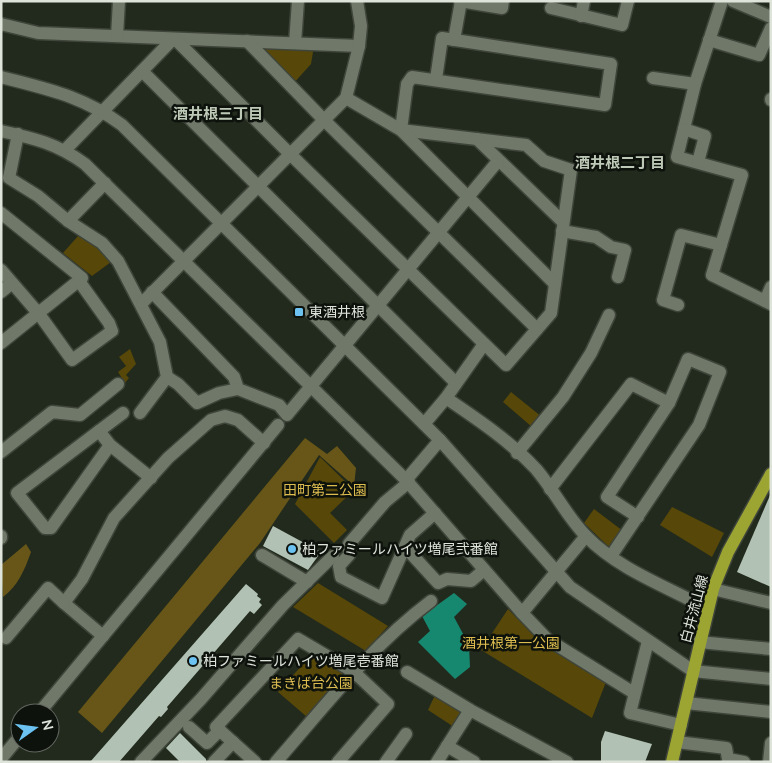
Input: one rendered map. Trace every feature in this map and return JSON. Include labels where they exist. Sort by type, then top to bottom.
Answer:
[{"type":"main road","name":"白井流山線","points":[[672,762],[713,589],[732,545],[771,474]]},
{"type":"street","points":[[117,36],[119,1]]},
{"type":"street","points":[[295,43],[298,1]]},
{"type":"street","points":[[142,303],[346,98],[360,46],[361,26],[357,1]]},
{"type":"street","points":[[454,40],[461,1],[502,8],[503,1]]},
{"type":"street","points":[[581,16],[584,1]]},
{"type":"street","points":[[551,8],[622,25],[628,1]]},
{"type":"street","points":[[722,1],[695,84],[677,157],[742,175],[712,275],[768,303],[771,286]]},
{"type":"street","points":[[733,1],[771,17]]},
{"type":"street","points":[[1,24],[38,33],[360,46]]},
{"type":"street","points":[[709,40],[759,55],[771,28]]},
{"type":"street","points":[[401,130],[407,84],[412,76],[605,105],[612,64],[442,38],[436,79]]},
{"type":"street","points":[[66,150],[101,110],[174,39]]},
{"type":"street","points":[[174,39],[506,365],[551,313],[571,170],[544,161],[526,145],[401,130]]},
{"type":"street","points":[[247,41],[324,120],[537,330]]},
{"type":"street","points":[[142,71],[456,383]]},
{"type":"street","points":[[1,77],[70,95],[101,110],[122,125],[440,440],[556,572],[581,596],[694,671],[771,679]]},
{"type":"street","points":[[653,78],[695,84]]},
{"type":"street","points":[[346,98],[401,130],[555,284]]},
{"type":"street","points":[[684,129],[705,136],[698,162]]},
{"type":"street","points":[[1,131],[18,134],[66,150],[105,183],[407,481],[547,639],[634,693]]},
{"type":"street","points":[[18,134],[9,178],[38,196],[68,221],[102,243],[118,261],[142,303],[160,342],[167,376],[197,403],[219,393],[238,389],[279,405],[287,415],[498,161]]},
{"type":"street","points":[[477,139],[563,227],[596,237],[611,246],[625,250],[618,277]]},
{"type":"street","points":[[68,221],[105,183]]},
{"type":"street","points":[[1,213],[82,278],[1,343]]},
{"type":"street","points":[[678,305],[663,300],[681,236],[721,245]]},
{"type":"street","points":[[1,270],[39,314],[72,360],[112,332],[109,323],[78,280]]},
{"type":"street","points":[[1,292],[12,283]]},
{"type":"street","points":[[152,292],[234,377],[238,389]]},
{"type":"street","points":[[517,453],[563,397],[591,353],[609,315]]},
{"type":"street","points":[[424,424],[446,398],[484,344]]},
{"type":"street","points":[[611,556],[638,517],[700,425],[720,372],[688,359],[668,403],[607,497],[638,517]]},
{"type":"street","points":[[140,413],[167,376]]},
{"type":"street","points":[[1,452],[52,412],[80,415],[118,384]]},
{"type":"street","points":[[550,489],[631,384],[668,403]]},
{"type":"street","points":[[446,398],[485,425],[536,469],[586,536],[611,556],[708,609]]},
{"type":"street","points":[[110,445],[51,528],[45,528],[17,493],[123,413]]},
{"type":"street","points":[[64,603],[82,579],[114,518],[168,458],[211,420],[225,416],[238,420],[264,443]]},
{"type":"street","points":[[47,703],[278,425]]},
{"type":"street","points":[[99,431],[110,445],[151,478]]},
{"type":"street","points":[[435,513],[410,535],[382,598],[341,577],[339,566],[349,555],[349,544],[385,502],[407,481],[440,440]]},
{"type":"street","points":[[522,613],[586,536]]},
{"type":"street","points":[[405,548],[438,583],[447,578],[471,581],[484,570]]},
{"type":"street","points":[[262,555],[307,582]]},
{"type":"street","points":[[142,762],[201,699],[290,593],[307,582],[333,556]]},
{"type":"street","points":[[6,638],[48,588],[103,636]]},
{"type":"street","points":[[713,589],[771,603]]},
{"type":"street","points":[[276,762],[354,672],[401,624],[433,599]]},
{"type":"street","points":[[255,762],[216,727],[298,639],[354,672],[388,704],[338,762]]},
{"type":"street","points":[[648,640],[630,713],[681,725]]},
{"type":"street","points":[[700,642],[771,649]]},
{"type":"street","points":[[407,672],[470,710],[567,762]]},
{"type":"street","points":[[686,703],[771,712]]},
{"type":"street","points":[[437,762],[470,710]]},
{"type":"street","points":[[189,727],[207,743],[220,730]]},
{"type":"street","points":[[386,762],[406,734]]},
{"type":"street","points":[[214,762],[233,742]]},
{"type":"street","points":[[677,742],[726,748],[728,759],[744,762]]},
{"type":"street","points":[[769,762],[771,744]]},
{"type":"street","points":[[447,746],[474,762]]},
{"type":"street","points":[[1,759],[10,748]]},
{"type":"green space","points":[[258,44],[314,46],[311,64],[293,84]]},
{"type":"green space","points":[[78,236],[99,248],[111,262],[92,276],[63,253]]},
{"type":"green space","points":[[130,349],[136,364],[126,375],[129,378],[125,383],[118,372],[126,366],[119,357]]},
{"type":"green space","points":[[511,392],[542,417],[532,427],[503,402]]},
{"type":"green space","name":"田町第二公園","points":[[320,457],[354,490],[330,513],[347,530],[334,543],[295,504]]},
{"type":"green space","points":[[672,507],[724,533],[712,557],[660,525]]},
{"type":"green space","points":[[594,509],[623,531],[614,545],[608,546],[584,523]]},
{"type":"green space","points":[[318,583],[388,626],[366,651],[293,607]]},
{"type":"green space","name":"酒井根第一公園","points":[[508,609],[541,643],[606,682],[592,718],[481,650]]},
{"type":"green space","name":"まきば台公園","points":[[313,653],[344,671],[345,675],[307,717],[278,692]]},
{"type":"green space","points":[[436,693],[463,713],[454,727],[428,710]]},
{"type":"shaded area","points":[[305,438],[327,454],[337,446],[356,468],[354,486],[319,455],[260,543],[102,733],[78,712]]},
{"type":"shaded area","points":[[26,544],[31,552],[26,565],[17,582],[3,597],[1,565]]},
{"type":"water","points":[[454,593],[467,604],[454,617],[469,645],[470,667],[455,679],[418,642],[430,631],[422,616]]},
{"type":"building","points":[[771,493],[771,587],[737,572]]},
{"type":"building","name":"柏ファミールハイツ増尾弐番館","points":[[273,526],[321,552],[308,570],[263,546]]},
{"type":"building","name":"柏ファミールハイツ増尾壱番館","points":[[246,584],[258,594],[257,596],[261,599],[259,602],[262,605],[254,614],[250,611],[167,707],[168,709],[161,717],[159,716],[119,762],[90,762]]},
{"type":"building","points":[[605,731],[652,744],[645,762],[601,762],[601,742]]},
{"type":"building","points":[[180,733],[206,759],[206,762],[180,762],[166,748]]},
{"type":"place","name":"東酒井根","points":[[299,312]]},
{"type":"place","name":"柏ファミールハイツ増尾弐番館","points":[[292,549]]},
{"type":"place","name":"柏ファミールハイツ増尾壱番館","points":[[193,661]]},
{"type":"district","name":"酒井根三丁目","points":[[218,114]]},
{"type":"district","name":"酒井根二丁目","points":[[620,163]]}]
